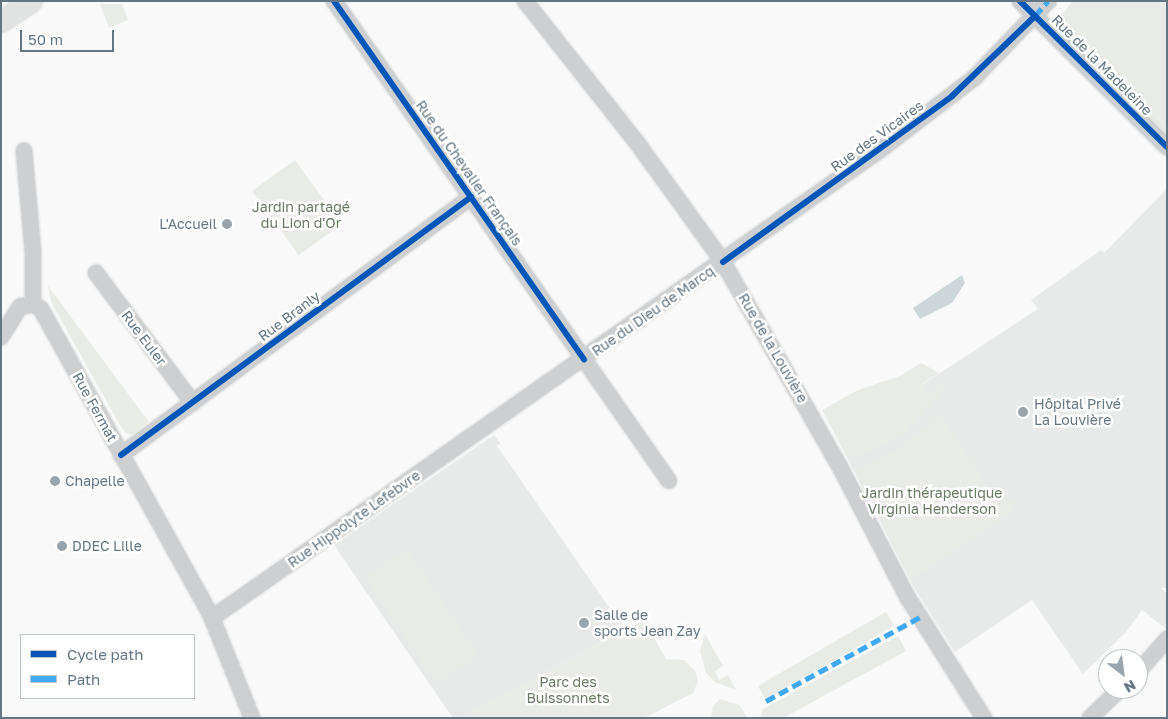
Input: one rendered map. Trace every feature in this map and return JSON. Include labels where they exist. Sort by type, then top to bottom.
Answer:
[{"type":"main road","points":[[1,21],[32,1]]},
{"type":"street","name":"Rue du Chevalier Français","points":[[334,1],[669,481]]},
{"type":"street","name":"Rue de la Louvière","points":[[525,1],[638,144],[723,262],[837,461],[908,598],[984,718]]},
{"type":"street","name":"Rue de la Madeleine","points":[[1020,1],[1167,147]]},
{"type":"street","name":"Rue des Vicaires","points":[[723,262],[952,96],[1035,16],[1048,1]]},
{"type":"street","points":[[1,337],[20,308],[33,304],[33,251],[24,151]]},
{"type":"street","name":"Rue Branly","points":[[122,455],[471,198]]},
{"type":"street","name":"Rue du Dieu de Marcq","points":[[584,359],[723,262]]},
{"type":"street","name":"Rue Euler","points":[[96,273],[193,402]]},
{"type":"street","name":"Rue Fermat","points":[[33,304],[41,309],[212,618]]},
{"type":"street","name":"Rue Hippolyte Lefebvre","points":[[212,618],[584,359]]},
{"type":"street","points":[[212,618],[252,718]]},
{"type":"street","points":[[1148,661],[1167,639]]},
{"type":"street","points":[[1090,718],[1110,699]]},
{"type":"shaded area","name":"Hôpital Privé La Louvière","points":[[1167,189],[1167,588],[1161,588],[1167,594],[1167,626],[1165,628],[1142,610],[1126,632],[1109,649],[1098,649],[1098,659],[1083,674],[1032,600],[955,652],[915,589],[838,440],[1038,309],[1031,300],[1101,250],[1104,253]]},
{"type":"shaded area","points":[[962,275],[965,283],[952,303],[920,319],[913,308]]},
{"type":"shaded area","points":[[494,435],[500,443],[497,446],[625,630],[460,718],[453,718],[334,545]]},
{"type":"green space","points":[[1073,1],[1167,1],[1167,134],[1055,23]]},
{"type":"green space","points":[[100,4],[122,4],[128,20],[109,28]]},
{"type":"green space","name":"Jardin partagé du Lion d'Or","points":[[295,160],[341,224],[299,255],[252,191]]},
{"type":"green space","points":[[48,286],[149,422],[133,434],[127,434],[121,427],[51,302]]},
{"type":"green space","points":[[921,363],[939,373],[921,385],[927,393],[947,382],[945,390],[906,431],[882,446],[854,457],[846,455],[822,410],[858,390],[900,376]]},
{"type":"green space","name":"Jardin thérapeutique Virginia Henderson","points":[[940,415],[995,497],[1014,499],[1014,511],[911,580],[855,472],[901,447]]},
{"type":"green space","points":[[407,549],[479,655],[436,684],[365,578]]},
{"type":"green space","points":[[886,612],[894,626],[766,700],[758,686]]},
{"type":"green space","name":"Parc des Buissonnets","points":[[644,620],[666,659],[684,660],[695,671],[698,681],[693,693],[644,718],[460,718]]},
{"type":"green space","points":[[705,634],[723,666],[715,671],[719,680],[728,675],[736,690],[715,682],[706,673],[700,651]]},
{"type":"green space","points":[[898,636],[906,651],[783,718],[760,718],[763,709]]},
{"type":"green space","points":[[720,699],[739,705],[748,718],[711,718],[713,706]]},
{"type":"marked path","points":[[1035,16],[1048,1]]},
{"type":"marked path","points":[[766,701],[920,617]]},
{"type":"cycle path","points":[[334,1],[584,359]]},
{"type":"cycle path","points":[[1020,1],[1167,147]]},
{"type":"cycle path","points":[[723,262],[952,96],[1035,16]]},
{"type":"cycle path","points":[[121,455],[471,197]]},
{"type":"place","name":"L'Accueil","points":[[227,224]]},
{"type":"place","name":"Hôpital Privé La Louvière","points":[[1023,412]]},
{"type":"place","name":"Chapelle","points":[[55,481]]},
{"type":"place","name":"DDEC Lille","points":[[62,546]]},
{"type":"place","name":"Salle de sports Jean Zay","points":[[584,623]]}]
